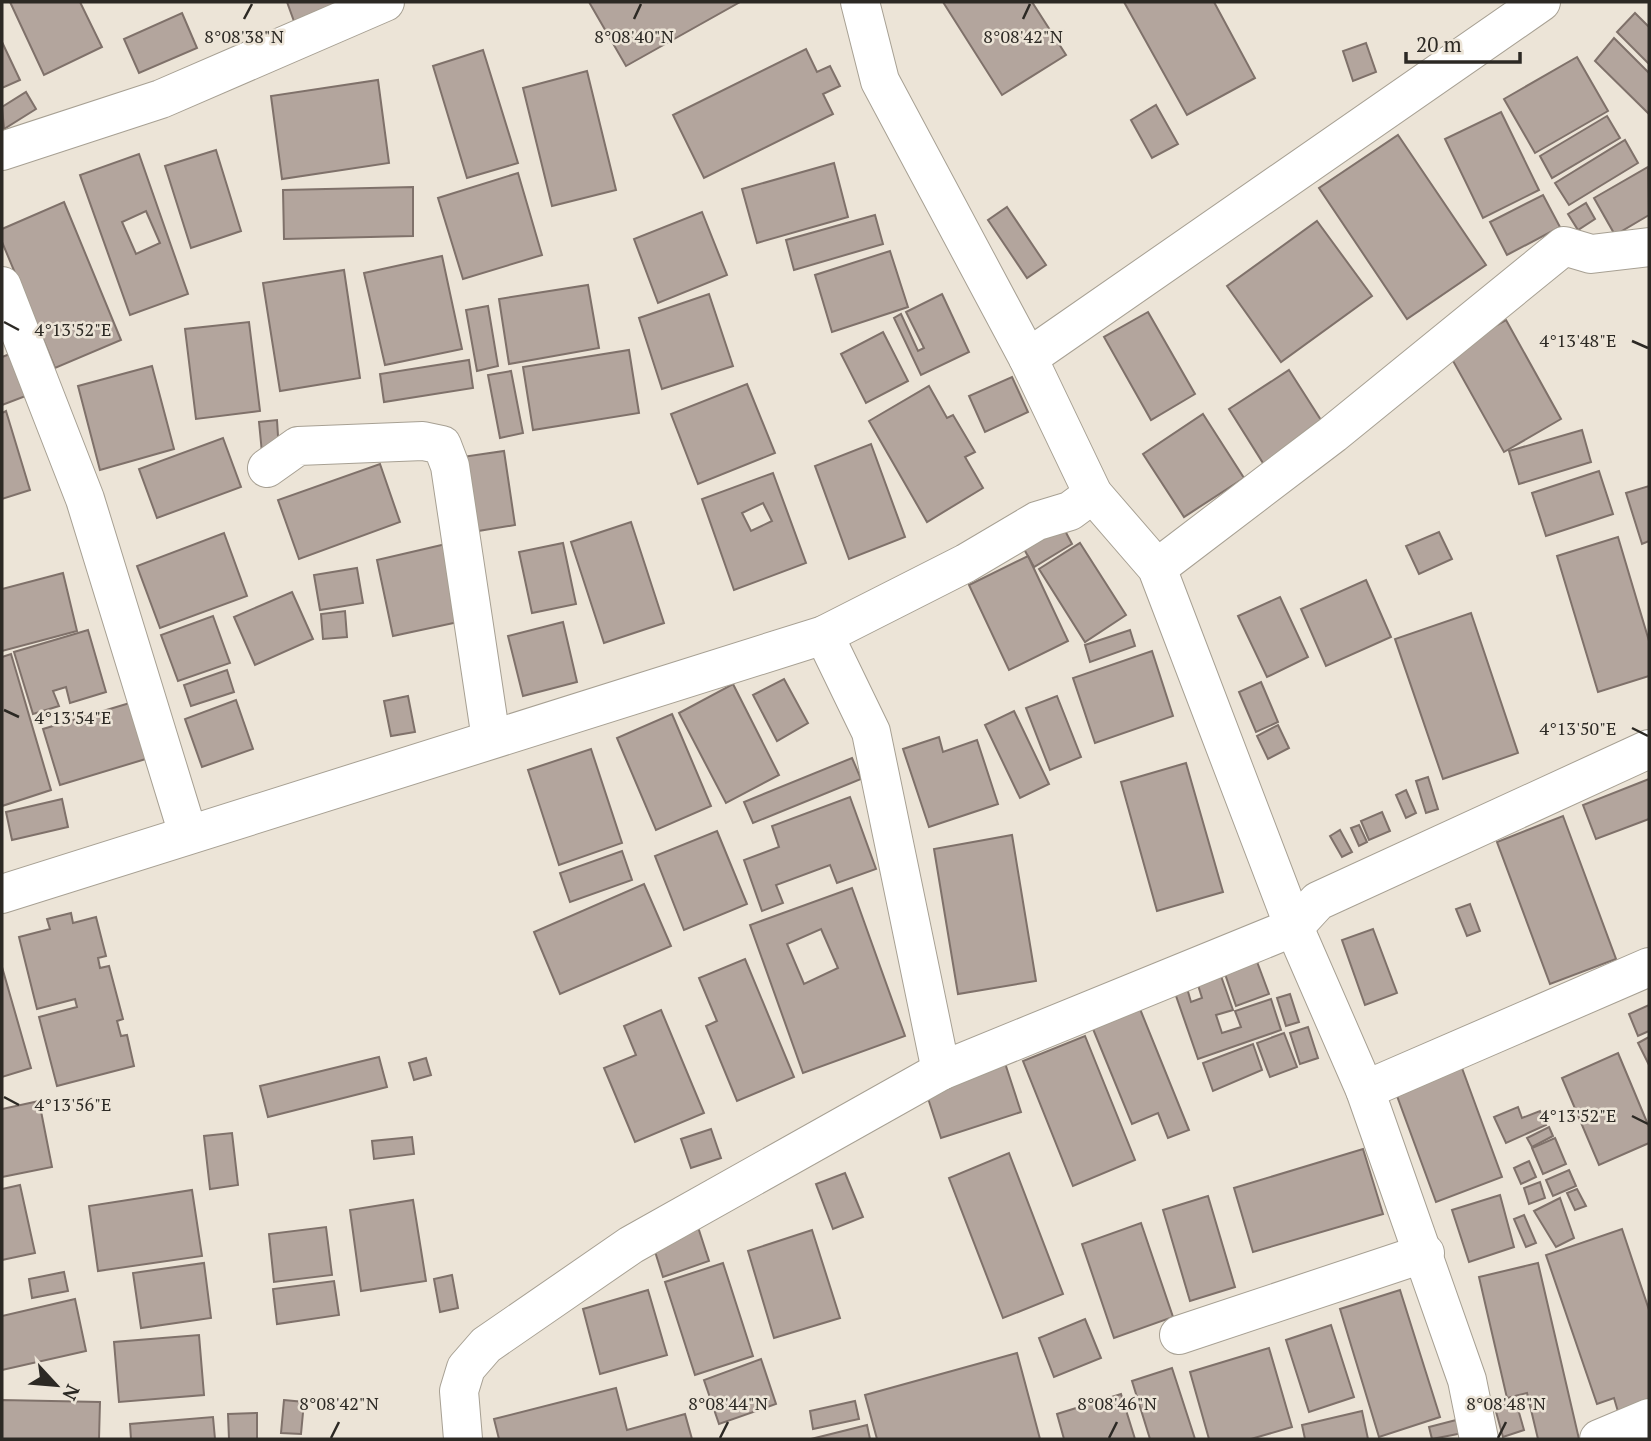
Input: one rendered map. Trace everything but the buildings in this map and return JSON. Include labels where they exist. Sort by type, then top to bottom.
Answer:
[{"type":"street","points":[[2,151],[161,99],[385,2]]},
{"type":"street","points":[[860,2],[880,81],[1028,358],[1093,494],[1157,568],[1294,927],[1365,1090],[1467,1380],[1479,1439]]},
{"type":"street","points":[[1028,358],[1541,2]]},
{"type":"street","points":[[1157,568],[1333,434],[1564,246],[1591,254],[1649,247]]},
{"type":"street","points":[[2,286],[85,499],[188,834]]},
{"type":"street","points":[[267,468],[298,446],[423,441],[442,445],[450,466],[491,739]]},
{"type":"street","points":[[2,894],[824,635],[966,563],[1037,521],[1070,511],[1093,494]]},
{"type":"street","points":[[824,635],[871,732],[941,1071]]},
{"type":"street","points":[[463,1439],[458,1391],[466,1367],[486,1345],[631,1245],[941,1071],[1294,927],[1318,901],[1649,749]]},
{"type":"street","points":[[1365,1090],[1649,967]]},
{"type":"street","points":[[1179,1335],[1424,1253]]},
{"type":"street","points":[[1599,1439],[1649,1418]]}]
